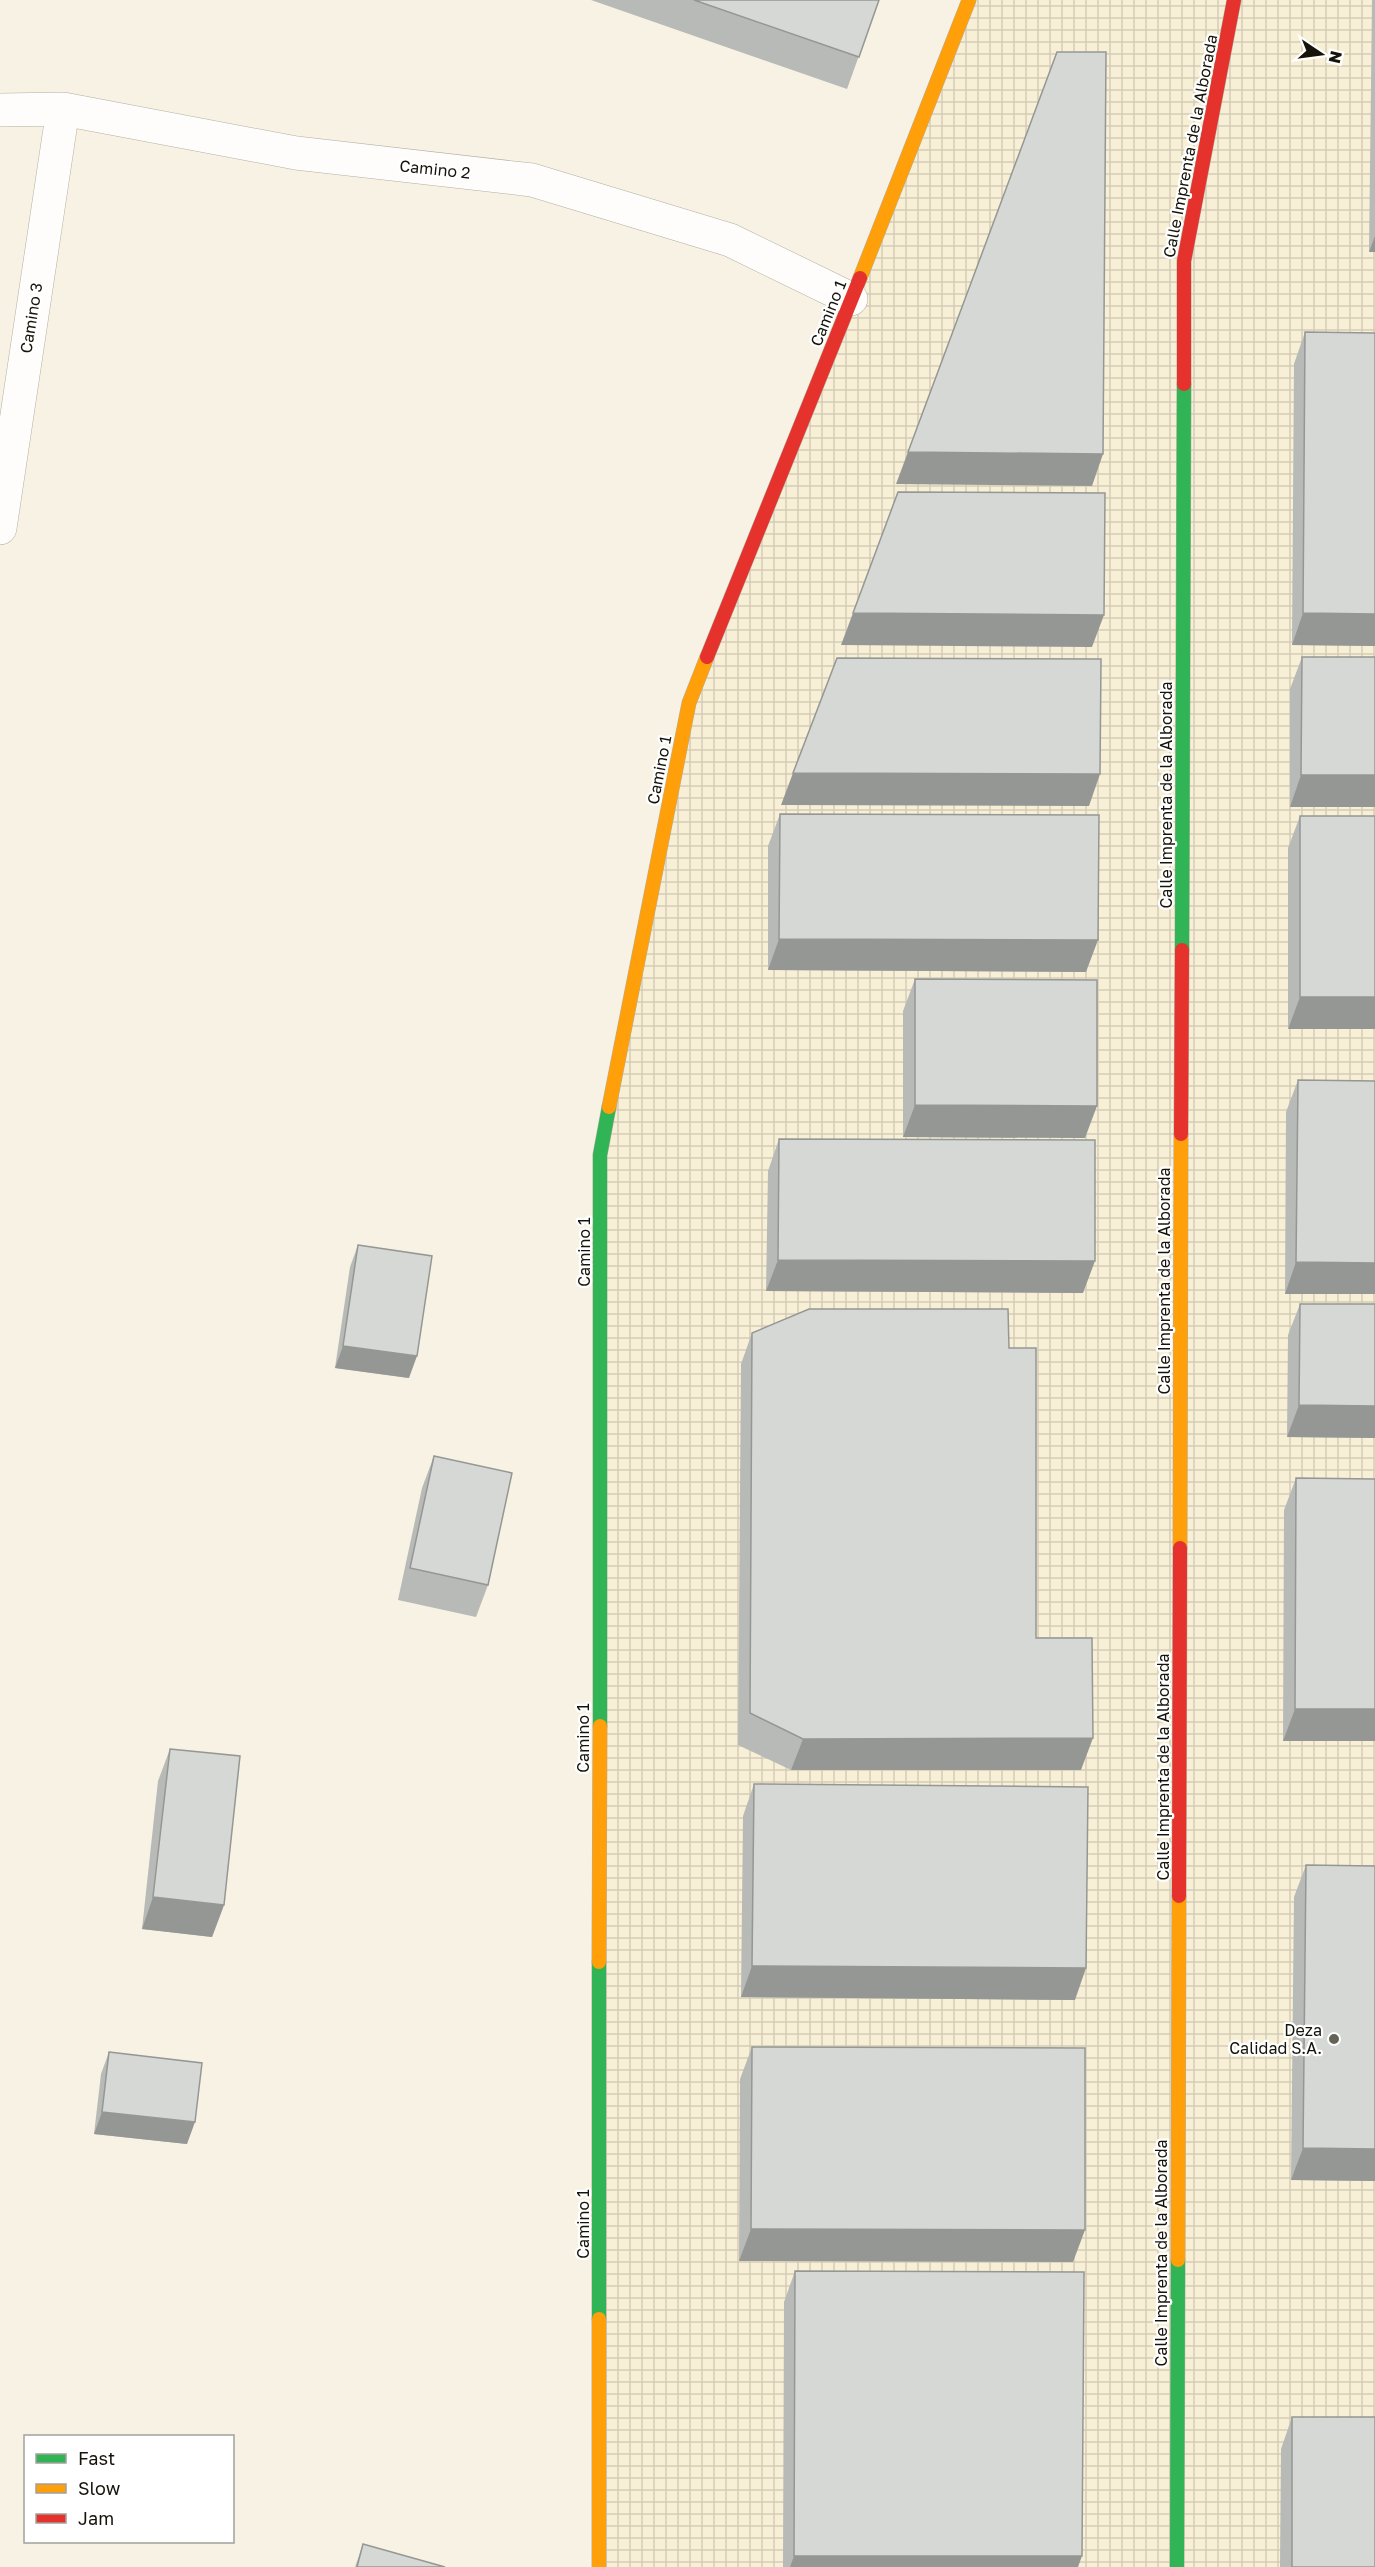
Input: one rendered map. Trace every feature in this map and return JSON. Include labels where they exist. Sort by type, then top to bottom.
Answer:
[{"type":"street","name":"Camino 1","points":[[599,2567],[600,1155],[688,703],[969,0]]},
{"type":"street","name":"Calle Imprenta de la Alborada","points":[[1177,2567],[1184,261],[1234,0]]},
{"type":"street","name":"Camino 2","points":[[0,110],[63,109],[296,153],[532,180],[730,240],[851,299]]},
{"type":"street","name":"Camino 3","points":[[0,528],[63,109]]},
{"type":"shaded area","points":[[969,0],[1375,0],[1375,2567],[599,2567],[600,1155],[689,703]]},
{"type":"building","points":[[694,0],[879,0],[859,57]]},
{"type":"building","points":[[1057,52],[1106,52],[1103,454],[908,452]]},
{"type":"building","points":[[1305,332],[1375,333],[1375,614],[1303,613]]},
{"type":"building","points":[[898,492],[1105,493],[1104,615],[853,613]]},
{"type":"building","points":[[1302,657],[1375,657],[1375,775],[1301,775]]},
{"type":"building","points":[[837,658],[1101,659],[1100,774],[793,773]]},
{"type":"building","points":[[780,814],[1099,815],[1098,940],[779,939]]},
{"type":"building","points":[[1300,816],[1375,816],[1375,997],[1300,997]]},
{"type":"building","points":[[915,979],[1097,980],[1097,1106],[915,1105]]},
{"type":"building","points":[[1298,1080],[1375,1081],[1375,1263],[1296,1262]]},
{"type":"building","points":[[779,1139],[1095,1140],[1095,1261],[778,1260]]},
{"type":"building","points":[[358,1245],[432,1256],[417,1356],[343,1346]]},
{"type":"building","points":[[1300,1304],[1375,1304],[1375,1406],[1299,1405]]},
{"type":"building","points":[[809,1309],[1008,1309],[1009,1348],[1036,1348],[1036,1638],[1092,1638],[1093,1738],[803,1739],[750,1713],[752,1333]]},
{"type":"building","points":[[434,1456],[512,1473],[488,1585],[410,1568]]},
{"type":"building","points":[[1296,1478],[1375,1479],[1375,1709],[1295,1709]]},
{"type":"building","points":[[170,1749],[240,1756],[224,1905],[153,1897]]},
{"type":"building","points":[[754,1784],[1088,1787],[1086,1968],[752,1966]]},
{"type":"building","name":"Deza Calidad S.A.","points":[[1306,1865],[1375,1866],[1375,2149],[1303,2148]]},
{"type":"building","points":[[752,2047],[1085,2048],[1085,2230],[751,2229]]},
{"type":"building","points":[[109,2052],[202,2063],[195,2122],[102,2112]]},
{"type":"building","points":[[795,2271],[1084,2272],[1082,2556],[794,2556]]},
{"type":"building","points":[[1292,2417],[1375,2417],[1375,2567],[1292,2567]]},
{"type":"building","points":[[363,2544],[445,2567],[357,2567]]},
{"type":"traffic: fast","points":[[1182,950],[1184,384]]},
{"type":"traffic: fast","points":[[600,1726],[600,1155],[609,1107]]},
{"type":"traffic: fast","points":[[599,1962],[599,2319]]},
{"type":"traffic: fast","points":[[1177,2567],[1178,2260]]},
{"type":"traffic: slow","points":[[860,278],[969,0]]},
{"type":"traffic: slow","points":[[609,1107],[689,703],[707,657]]},
{"type":"traffic: slow","points":[[1180,1548],[1181,1134]]},
{"type":"traffic: slow","points":[[599,1962],[600,1726]]},
{"type":"traffic: slow","points":[[1178,2260],[1179,1896]]},
{"type":"traffic: slow","points":[[599,2319],[599,2567]]},
{"type":"traffic: jam","points":[[1184,384],[1184,261],[1234,0]]},
{"type":"traffic: jam","points":[[707,657],[860,278]]},
{"type":"traffic: jam","points":[[1181,1134],[1182,950]]},
{"type":"traffic: jam","points":[[1179,1896],[1180,1548]]},
{"type":"place","name":"Deza Calidad S.A.","points":[[1334,2039]]}]
